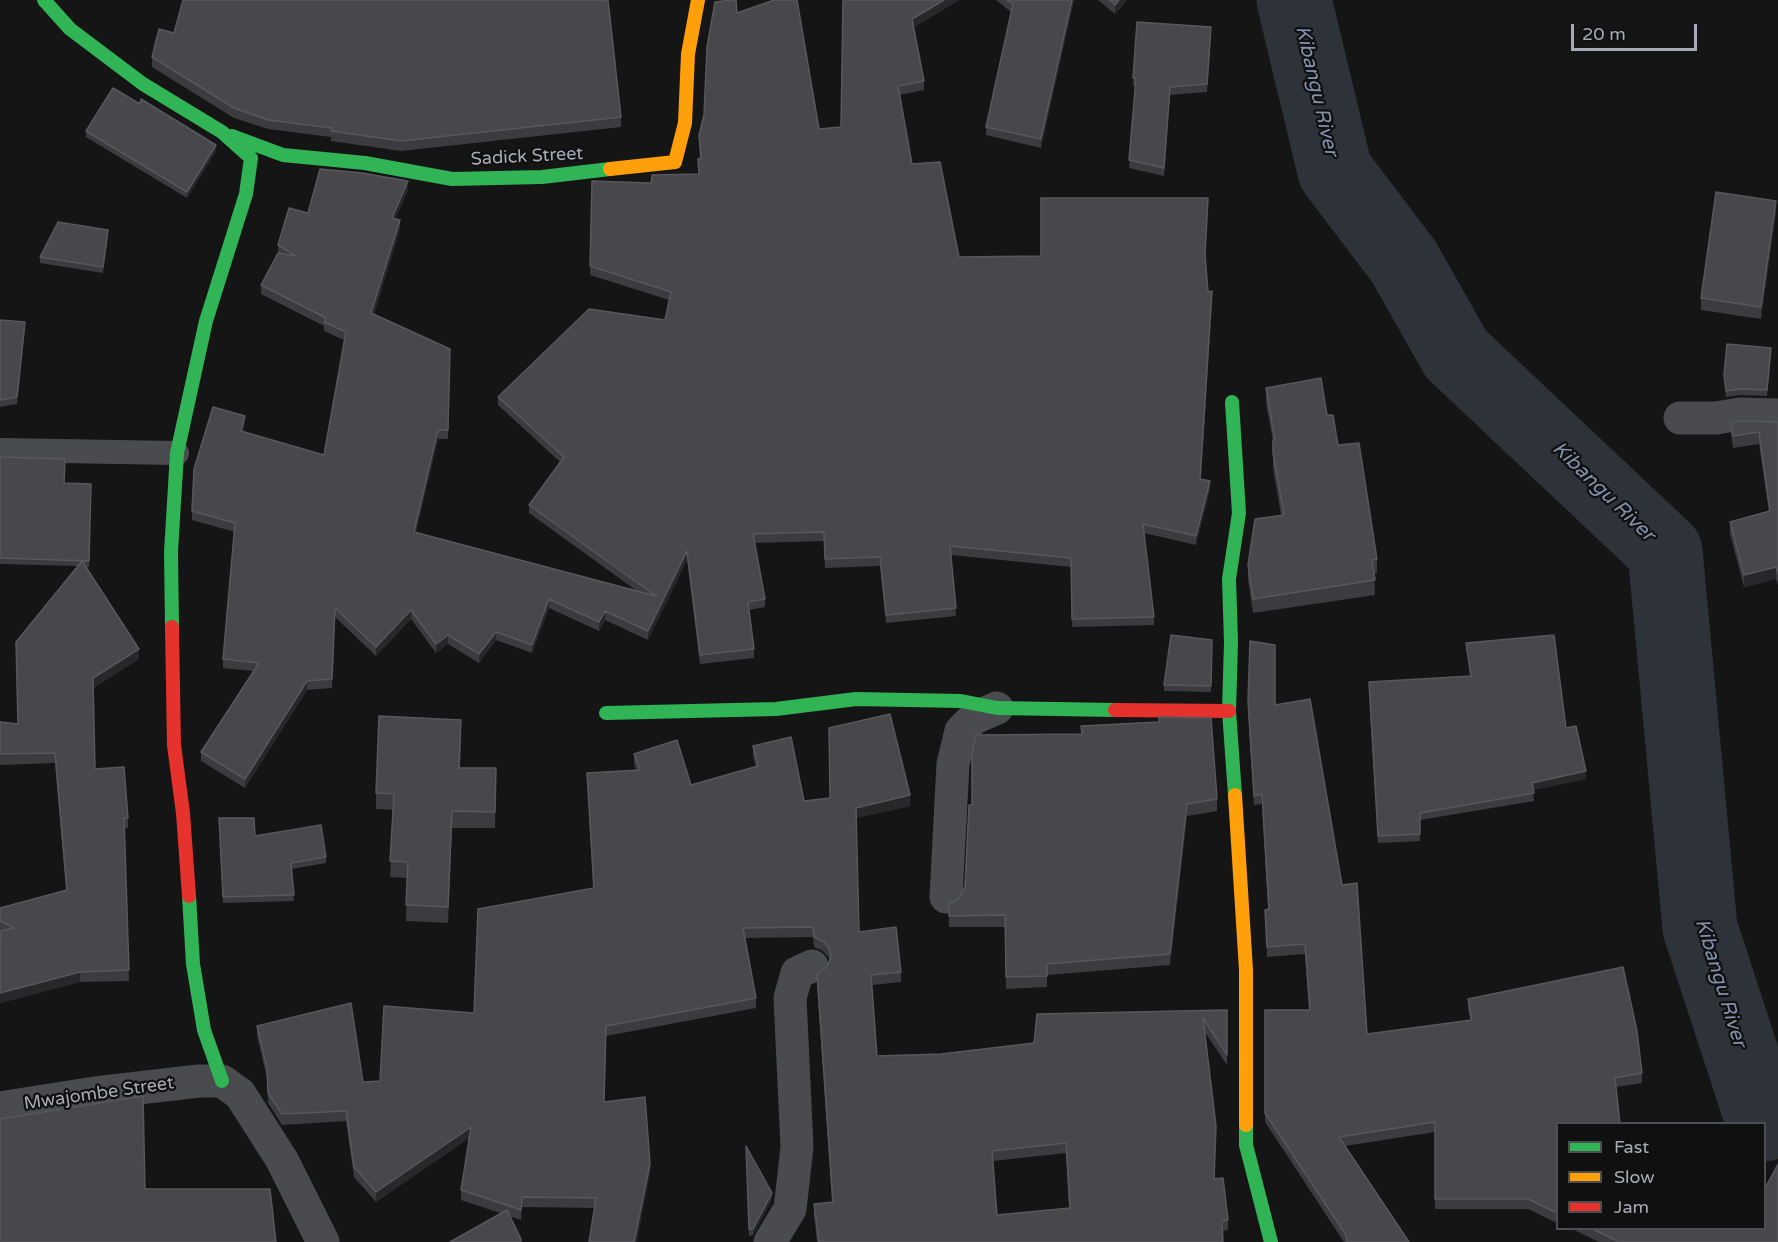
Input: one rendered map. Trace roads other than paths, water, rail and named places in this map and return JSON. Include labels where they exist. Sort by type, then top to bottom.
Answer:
[{"type":"street","points":[[44,0],[70,29],[143,84],[222,132],[251,159],[246,194],[206,321],[177,453],[171,564],[174,745],[183,813],[194,964],[210,1081],[240,1094],[282,1160],[323,1242]]},
{"type":"street","name":"Sadick Street","points":[[222,132],[283,155],[365,164],[452,179],[542,177],[675,162],[685,123],[688,54],[698,0]]},
{"type":"street","points":[[246,194],[283,155]]},
{"type":"street","points":[[1232,402],[1239,513],[1229,579],[1231,642],[1229,711],[1246,970],[1246,1145],[1271,1242]]},
{"type":"street","points":[[1680,418],[1716,418],[1740,414],[1778,416]]},
{"type":"street","points":[[606,713],[776,709],[856,699],[960,702],[997,708],[1229,711]]},
{"type":"street","points":[[946,897],[953,764],[961,731],[974,718],[997,708]]},
{"type":"street","points":[[770,1242],[790,1209],[797,1147],[790,998],[797,973],[812,966]]},
{"type":"street","name":"Mwajombe Street","points":[[0,1108],[95,1093],[210,1081]]},
{"type":"lane","points":[[0,450],[177,453]]},
{"type":"waterway","name":"Kibangu River","points":[[1294,0],[1335,171],[1404,262],[1456,354],[1665,551],[1700,928],[1763,1122]]}]
